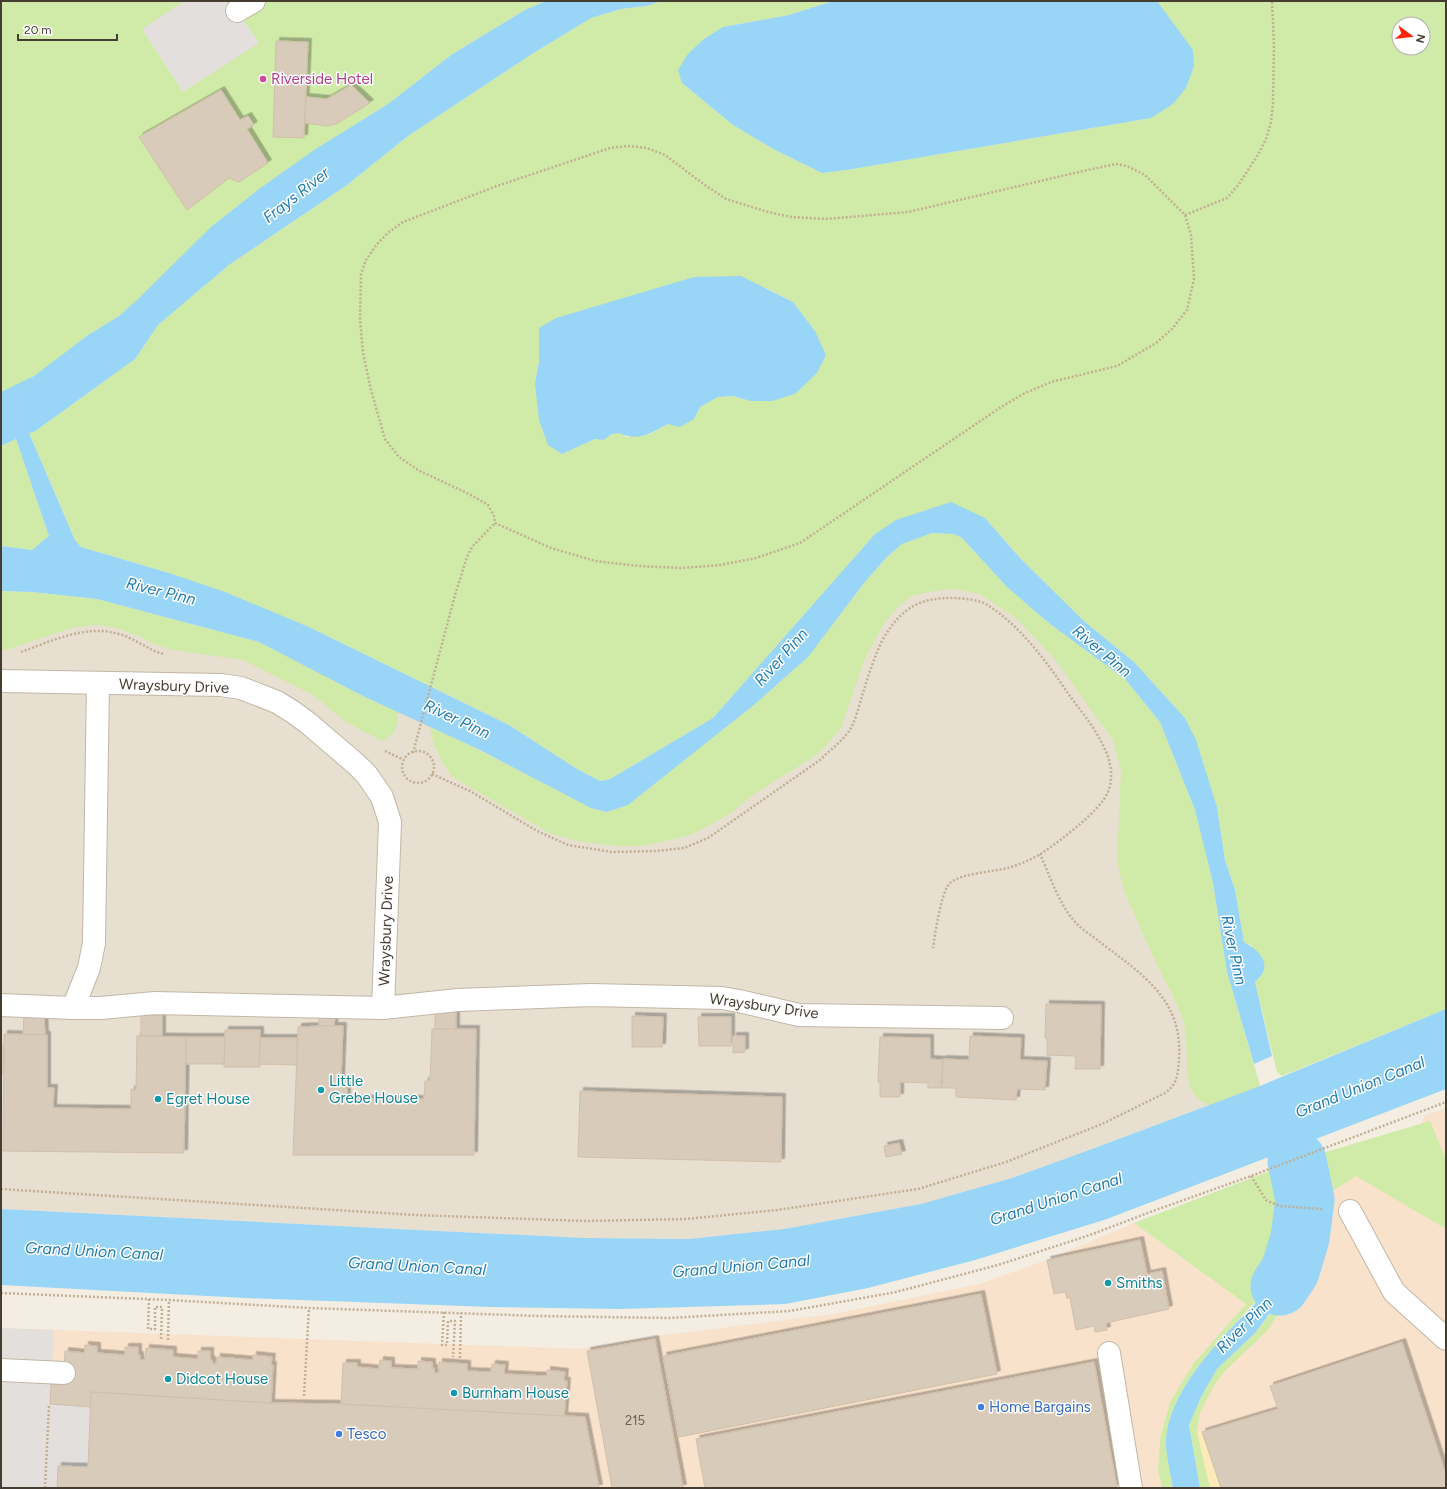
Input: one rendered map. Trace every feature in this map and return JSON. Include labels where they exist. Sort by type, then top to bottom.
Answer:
[{"type":"street","name":"Wraysbury Drive","points":[[1,681],[98,684],[221,685],[241,688],[277,702],[293,712],[356,764],[367,775],[382,797],[390,822],[383,1008]]},
{"type":"street","points":[[73,1008],[89,968],[94,943],[98,684]]},
{"type":"street","name":"Wraysbury Drive","points":[[1,1005],[101,1008],[155,1003],[266,1004],[383,1008],[458,1000],[591,995],[722,998],[799,1015],[1002,1018]]},
{"type":"street","points":[[1350,1211],[1394,1292],[1446,1339]]},
{"type":"street","points":[[1109,1353],[1131,1488]]},
{"type":"street","points":[[1,1370],[64,1373]]},
{"type":"path","points":[[1185,215],[1227,198],[1247,172],[1266,139],[1271,122],[1273,103],[1274,46],[1272,1]]},
{"type":"path","points":[[628,146],[647,148],[665,155],[702,184],[726,199],[768,212],[791,217],[826,220],[908,212],[1116,164],[1127,166],[1144,175],[1185,215],[1191,235],[1194,279],[1187,310],[1172,329],[1156,343],[1117,366],[1051,382],[1025,393],[1001,407],[800,543],[756,558],[720,565],[682,568],[638,566],[595,561],[551,548],[495,524],[494,516],[488,504],[418,470],[399,457],[385,439],[371,390],[363,353],[360,319],[361,274],[366,260],[377,244],[388,232],[403,222],[497,186],[610,148],[628,146]]},
{"type":"path","points":[[413,753],[455,595],[467,557],[472,547],[495,524]]},
{"type":"path","points":[[432,774],[470,791],[537,831],[568,845],[612,852],[656,851],[684,848],[708,838],[820,760],[836,745],[854,721],[867,679],[882,642],[890,628],[911,607],[923,601],[940,598],[969,600],[988,605],[1007,619],[1032,645],[1055,674],[1098,735],[1107,752],[1111,772],[1110,782],[1108,792],[1101,804],[1040,854],[1009,868],[968,875],[950,882],[943,894],[933,948]]},
{"type":"path","points":[[422,752],[429,756],[433,763],[434,769],[432,774],[427,781],[422,783],[414,782],[406,778],[403,770],[403,764],[406,758],[413,753],[422,752]]},
{"type":"path","points":[[1,1189],[415,1215],[584,1221],[686,1219],[777,1210],[918,1189],[1006,1162],[1102,1124],[1165,1093],[1171,1089],[1175,1083],[1178,1066],[1179,1049],[1175,1019],[1162,996],[1144,976],[1077,923],[1060,898],[1040,854]]},
{"type":"path","points":[[1,1293],[149,1299],[309,1308],[539,1316],[669,1318],[790,1311],[896,1292],[998,1265],[1090,1236],[1153,1211],[1251,1176],[1446,1102]]},
{"type":"path","points":[[1251,1176],[1266,1200],[1279,1206],[1326,1210]]},
{"type":"path","points":[[149,1299],[148,1329],[155,1329],[156,1307],[162,1307],[161,1341]]},
{"type":"path","points":[[168,1340],[169,1300]]},
{"type":"path","points":[[304,1396],[309,1308]]},
{"type":"path","points":[[444,1312],[442,1345],[447,1345],[448,1321],[455,1321],[453,1357]]},
{"type":"path","points":[[460,1358],[461,1313]]},
{"type":"path","points":[[45,1488],[49,1406]]},
{"type":"shaded area","points":[[185,1],[230,1],[259,43],[183,92],[142,29]]},
{"type":"shaded area","points":[[902,544],[1082,646],[1249,1049],[1260,1086],[1012,1178],[921,1204],[784,1229],[689,1239],[586,1238],[1,1209],[1,591],[259,642],[397,711],[480,750],[628,805]]},
{"type":"shaded area","points":[[1446,1109],[1446,1488],[1213,1488],[1197,1433],[1200,1413],[1215,1384],[1303,1274],[1321,1238],[1319,1235],[1325,1207],[1334,1190],[1356,1176],[1313,1156],[1373,1138],[1419,1131],[1425,1115]]},
{"type":"shaded area","points":[[1134,1223],[1246,1304],[1193,1364],[1170,1402],[1160,1439],[1158,1470],[1162,1488],[1,1488],[1,1328],[581,1349],[657,1336],[834,1314],[979,1284],[1047,1260]]},
{"type":"shaded area","points":[[1,1328],[54,1330],[50,1404],[91,1407],[88,1467],[57,1488],[1,1488]]},
{"type":"green space","points":[[1,1],[546,1],[525,10],[451,55],[388,104],[317,148],[119,316],[88,335],[37,374],[1,394]]},
{"type":"green space","points":[[661,1],[833,1],[789,15],[723,27],[682,83],[733,125],[775,150],[822,173],[1151,118],[1157,1],[1446,1],[1446,1009],[1282,1076],[1277,1072],[1255,982],[1252,946],[1244,942],[1235,890],[1225,860],[1217,807],[1185,718],[1134,662],[1085,622],[1020,558],[985,518],[875,534],[713,718],[610,779],[600,781],[577,769],[509,725],[309,627],[169,573],[81,547],[77,544],[29,433],[34,432],[135,359],[158,325],[229,265],[347,185],[408,136],[532,54],[591,18],[621,9],[647,6]],"holes":[[[766,288],[793,302],[815,331],[750,401],[733,396],[718,397],[700,407],[694,419],[668,424],[650,434],[627,437],[619,432],[612,434],[603,440],[595,439],[562,454],[535,383],[539,362],[540,345]]]},
{"type":"green space","points":[[16,439],[49,536],[32,550],[1,546],[1,446]]},
{"type":"green space","points":[[932,533],[954,534],[962,538],[1007,587],[1050,624],[1125,679],[1160,722],[1195,810],[1213,883],[1227,972],[1260,1086],[1210,1105],[1201,1101],[1190,1087],[1184,1022],[1124,891],[1117,861],[1121,770],[1113,740],[1054,658],[1016,618],[980,594],[955,589],[933,591],[912,596],[899,606],[884,623],[864,660],[840,729],[826,746],[812,758],[754,794],[732,812],[692,834],[675,839],[641,846],[617,846],[577,841],[551,834],[451,776],[438,753],[430,727],[473,747],[591,808],[607,812],[628,805],[755,704],[808,657],[864,583],[886,558],[902,544]]},
{"type":"green space","points":[[1,591],[32,592],[97,599],[259,642],[365,697],[397,711],[397,725],[393,733],[382,741],[346,722],[313,695],[243,660],[173,650],[156,645],[139,636],[113,627],[95,625],[71,628],[6,650],[1,649]]},
{"type":"green space","points":[[1430,1121],[1446,1160],[1446,1229],[1356,1176],[1334,1190],[1325,1207],[1313,1156]]},
{"type":"green space","points":[[1283,1166],[1291,1209],[1289,1245],[1285,1260],[1260,1300],[1252,1305],[1211,1350],[1186,1384],[1177,1401],[1170,1420],[1166,1440],[1167,1456],[1173,1488],[1162,1488],[1158,1470],[1160,1439],[1170,1402],[1193,1364],[1246,1304],[1134,1223]]},
{"type":"green space","points":[[1319,1235],[1321,1238],[1293,1291],[1267,1331],[1226,1370],[1215,1384],[1200,1413],[1197,1431],[1210,1488],[1200,1488],[1189,1425],[1201,1397],[1217,1369],[1255,1333],[1274,1309],[1303,1265]]},
{"type":"sand","points":[[1197,1431],[1202,1432],[1221,1488],[1210,1488]]},
{"type":"water","name":"Frays River","points":[[546,1],[661,1],[647,6],[621,9],[591,18],[532,54],[408,136],[347,185],[229,265],[158,325],[135,359],[34,432],[29,433],[75,540],[81,547],[169,573],[225,592],[309,627],[509,725],[577,769],[600,781],[610,779],[713,718],[875,534],[896,520],[951,502],[985,518],[1020,558],[1085,622],[1134,662],[1185,718],[1196,740],[1217,807],[1225,860],[1235,890],[1244,942],[1260,954],[1264,962],[1262,973],[1255,982],[1272,1056],[1254,1064],[1227,972],[1213,883],[1195,810],[1160,722],[1125,679],[1050,624],[1007,587],[962,538],[954,534],[932,533],[902,544],[886,558],[864,583],[808,657],[755,704],[628,805],[607,812],[591,808],[480,750],[365,697],[259,642],[97,599],[32,592],[1,591],[1,546],[32,550],[49,536],[16,439],[1,446],[1,392],[34,376],[88,335],[119,316],[211,227],[259,189],[317,148],[388,104],[451,55],[525,10]]},
{"type":"water","points":[[833,1],[1157,1],[1193,50],[1194,66],[1186,88],[1173,104],[1151,118],[822,173],[775,150],[733,125],[682,83],[678,70],[688,54],[704,39],[723,27],[789,15]]},
{"type":"water","points":[[741,276],[793,302],[815,331],[826,355],[817,373],[795,394],[772,401],[750,401],[733,396],[718,397],[700,407],[694,419],[680,427],[668,424],[650,433],[632,437],[619,433],[612,434],[603,440],[595,439],[562,454],[548,445],[539,420],[535,383],[539,362],[539,328],[556,318],[694,277]]},
{"type":"water","name":"Grand Union Canal","points":[[1446,1009],[1446,1089],[1107,1219],[975,1260],[868,1288],[785,1304],[619,1309],[491,1307],[245,1298],[1,1285],[1,1209],[586,1238],[689,1239],[784,1229],[921,1204],[1012,1178],[1092,1149],[1260,1086]]},
{"type":"water","points":[[1313,1156],[1325,1207],[1291,1205],[1283,1166]]},
{"type":"water","points":[[1291,1209],[1325,1212],[1319,1235],[1289,1288],[1255,1333],[1217,1369],[1201,1397],[1189,1425],[1200,1488],[1173,1488],[1167,1457],[1166,1440],[1174,1407],[1192,1375],[1227,1332],[1259,1300],[1281,1269],[1288,1248]]},
{"type":"building","points":[[276,41],[308,42],[304,138],[273,137]]},
{"type":"building","points":[[351,85],[370,103],[338,123],[328,126],[305,123],[306,97],[327,99]]},
{"type":"building","points":[[221,90],[240,120],[248,116],[254,125],[247,129],[268,163],[239,182],[229,178],[187,210],[139,137]]},
{"type":"building","points":[[1046,1004],[1101,1005],[1100,1069],[1075,1069],[1076,1056],[1047,1055],[1047,1038],[1045,1038]]},
{"type":"building","points":[[435,1012],[456,1012],[456,1029],[435,1029]]},
{"type":"building","points":[[24,1014],[44,1014],[45,1035],[23,1035]]},
{"type":"building","points":[[141,1015],[162,1015],[162,1036],[141,1036]]},
{"type":"building","points":[[319,1016],[335,1016],[334,1026],[319,1026]]},
{"type":"building","points":[[632,1016],[663,1017],[662,1047],[632,1047]]},
{"type":"building","points":[[698,1017],[731,1017],[731,1046],[699,1046]]},
{"type":"building","name":"Little Grebe House","points":[[343,1026],[341,1080],[347,1080],[347,1099],[424,1099],[425,1081],[430,1081],[432,1029],[476,1029],[474,1155],[293,1155],[298,1027]]},
{"type":"building","points":[[225,1030],[260,1030],[260,1067],[224,1067]]},
{"type":"building","name":"Egret House","points":[[4,1034],[47,1035],[47,1088],[54,1088],[53,1108],[131,1109],[131,1089],[136,1090],[137,1036],[186,1037],[184,1153],[3,1151]]},
{"type":"building","points":[[733,1036],[745,1036],[745,1052],[733,1053]]},
{"type":"building","points":[[970,1036],[1021,1038],[1020,1060],[1047,1061],[1045,1090],[1017,1089],[1016,1100],[956,1097],[956,1088],[942,1088],[943,1059],[969,1060]]},
{"type":"building","points":[[186,1037],[225,1037],[224,1064],[186,1064]]},
{"type":"building","points":[[880,1037],[930,1038],[930,1059],[943,1060],[941,1088],[928,1088],[928,1083],[900,1082],[900,1097],[880,1097],[880,1082],[878,1082]]},
{"type":"building","points":[[260,1038],[297,1038],[297,1065],[259,1064]]},
{"type":"building","points":[[1,1046],[4,1046],[4,1073],[1,1073]]},
{"type":"building","points":[[580,1091],[782,1097],[781,1162],[578,1157]]},
{"type":"building","points":[[899,1143],[902,1154],[886,1157],[884,1146]]},
{"type":"building","name":"Smiths","points":[[1140,1240],[1147,1274],[1162,1271],[1169,1309],[1106,1323],[1107,1330],[1095,1332],[1094,1326],[1076,1330],[1070,1298],[1067,1298],[1065,1292],[1054,1294],[1047,1260]]},
{"type":"building","points":[[981,1294],[997,1374],[679,1437],[663,1356]]},
{"type":"building","points":[[655,1339],[683,1488],[612,1488],[587,1351]]},
{"type":"building","points":[[1402,1342],[1446,1475],[1446,1488],[1221,1488],[1202,1432],[1278,1409],[1270,1386]]},
{"type":"building","name":"Didcot House","points":[[85,1345],[97,1346],[97,1353],[125,1355],[125,1347],[138,1347],[138,1355],[140,1355],[140,1360],[145,1360],[146,1348],[173,1350],[173,1357],[198,1359],[198,1351],[210,1351],[210,1359],[212,1360],[212,1363],[216,1364],[217,1357],[253,1360],[253,1355],[272,1357],[271,1403],[91,1392],[91,1407],[50,1404],[51,1384],[63,1385],[65,1351],[85,1353]]},
{"type":"building","name":"Burnham House","points":[[380,1360],[391,1361],[391,1368],[418,1369],[418,1361],[432,1362],[434,1373],[439,1373],[439,1362],[467,1364],[467,1371],[491,1372],[492,1364],[505,1365],[504,1374],[547,1376],[547,1370],[565,1372],[564,1381],[567,1381],[564,1417],[341,1404],[343,1363],[357,1363],[357,1367],[379,1369]]},
{"type":"building","name":"Home Bargains","points":[[1094,1362],[1117,1488],[705,1488],[696,1439]]},
{"type":"building","name":"Tesco","points":[[91,1392],[271,1403],[341,1404],[585,1417],[599,1488],[57,1488],[58,1466],[88,1467]]},
{"type":"waterway","name":"River Pinn","points":[[1280,1286],[1290,1271],[1300,1238],[1305,1200],[1297,1161]]},
{"type":"place","name":"Riverside Hotel","points":[[263,79]]},
{"type":"place","name":"Little Grebe House","points":[[321,1090]]},
{"type":"place","name":"Egret House","points":[[158,1099]]},
{"type":"place","name":"Smiths","points":[[1108,1283]]},
{"type":"place","name":"Didcot House","points":[[168,1379]]},
{"type":"place","name":"Burnham House","points":[[454,1393]]},
{"type":"place","name":"Home Bargains","points":[[981,1407]]},
{"type":"place","name":"Tesco","points":[[339,1434]]}]
